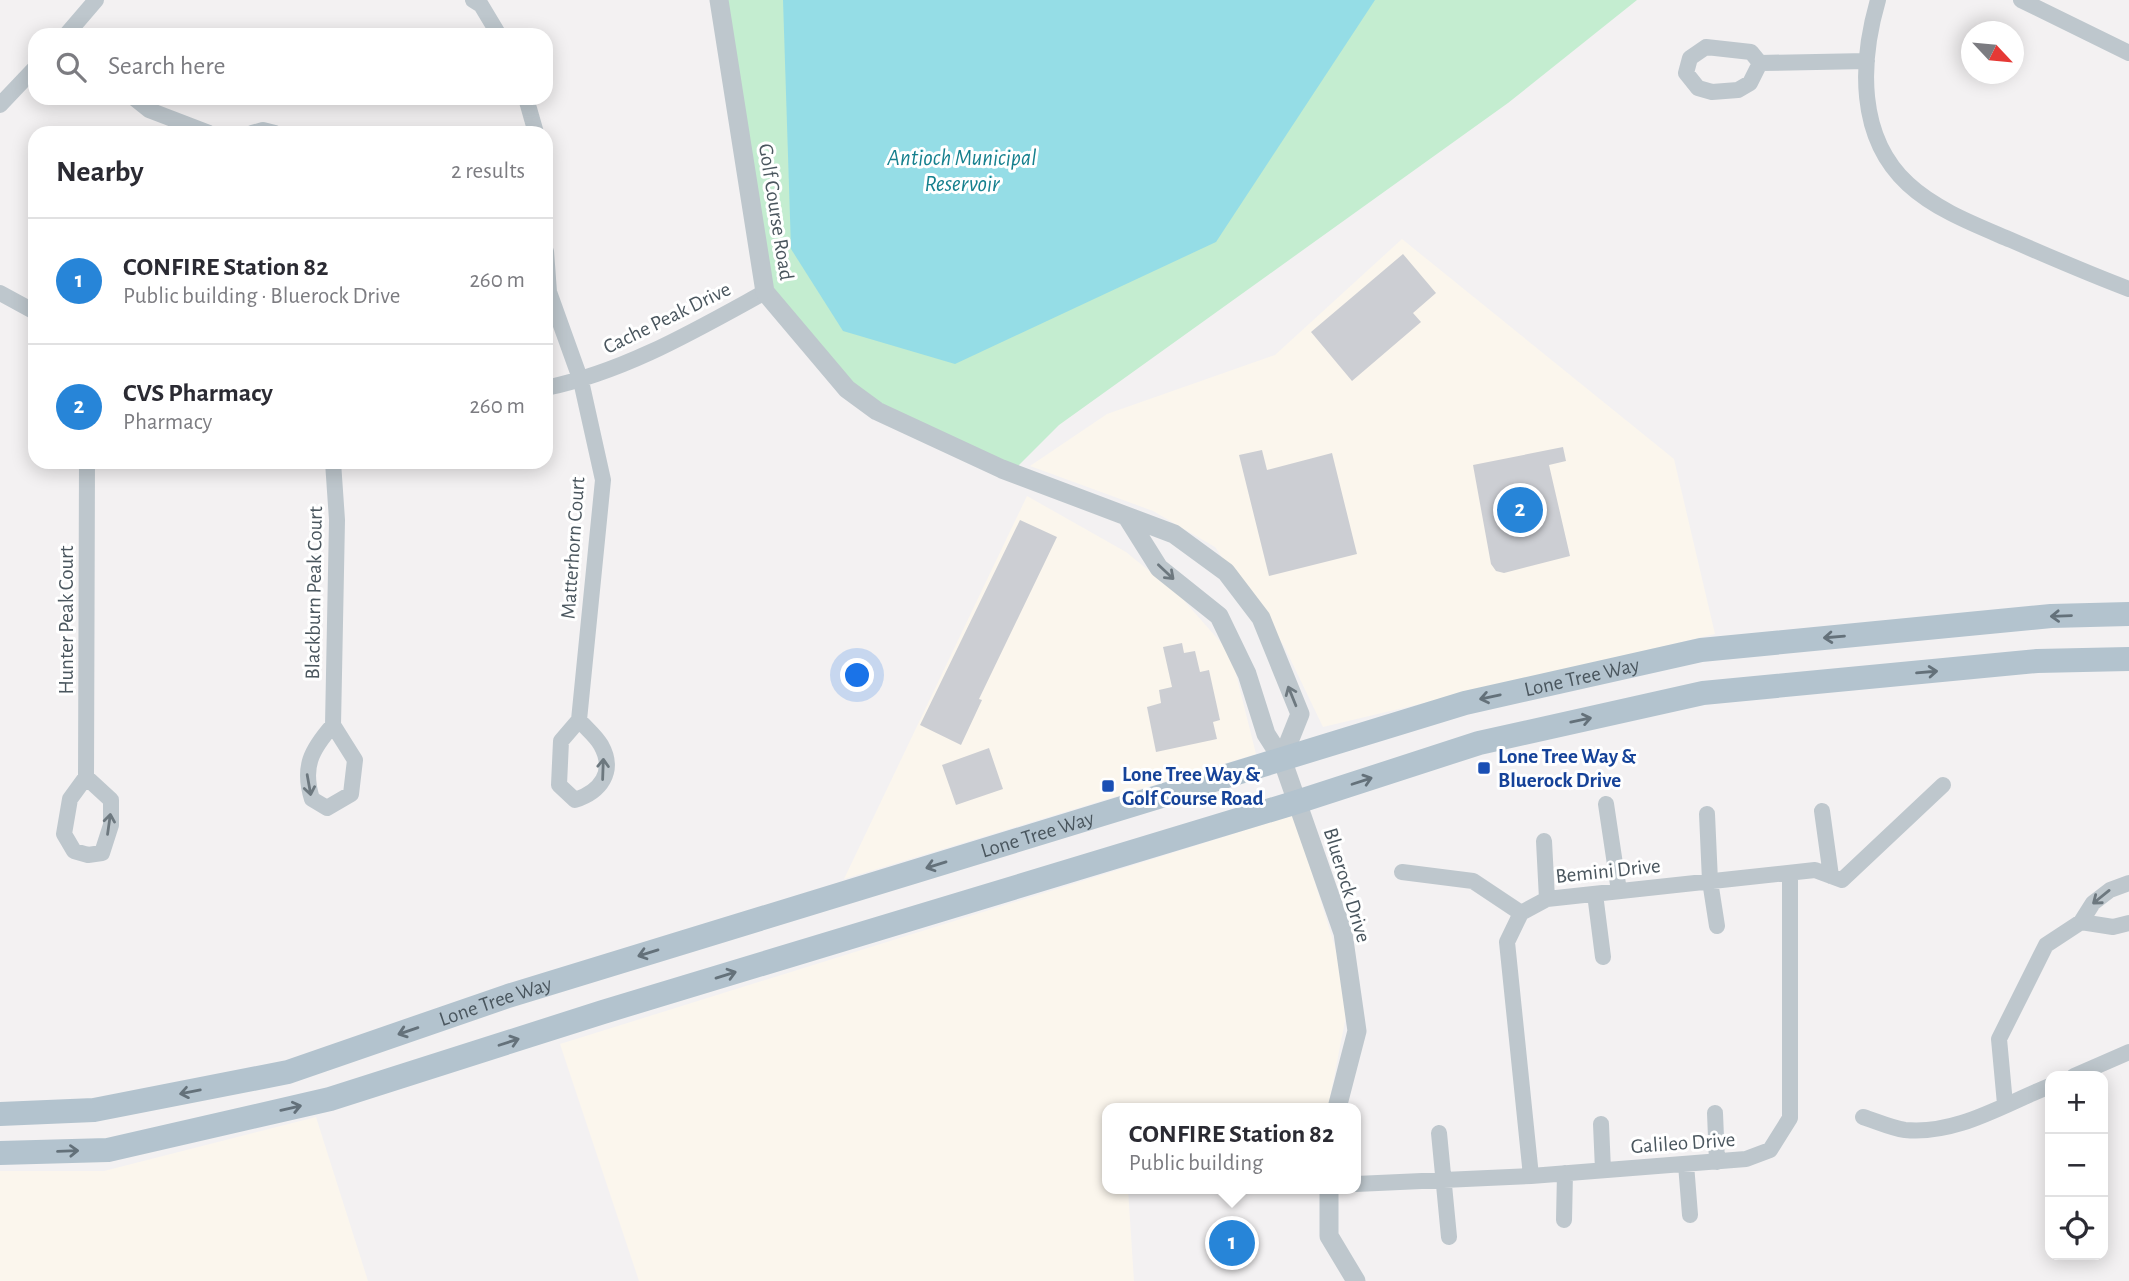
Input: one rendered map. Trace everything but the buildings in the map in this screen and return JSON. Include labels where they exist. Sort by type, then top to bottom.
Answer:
[{"type":"main road","name":"Lone Tree Way","points":[[0,1115],[94,1110],[288,1072],[508,996],[1465,703],[1701,650],[2052,617],[2129,614]]},
{"type":"main road","name":"Lone Tree Way","points":[[0,1153],[107,1150],[330,1099],[595,1015],[1297,802],[1479,743],[1703,693],[2037,661],[2129,659]]},
{"type":"street","points":[[72,28],[96,0]]},
{"type":"street","points":[[473,0],[481,5],[495,28]]},
{"type":"street","name":"Golf Course Road","points":[[719,0],[765,292],[847,388],[877,411],[1002,469],[1174,534],[1226,572],[1261,618],[1300,714],[1282,760]]},
{"type":"street","points":[[1878,0],[1867,43],[1866,104],[1877,142],[1908,184],[1959,218],[2129,289]]},
{"type":"street","points":[[2021,0],[2129,53]]},
{"type":"street","points":[[1760,64],[1867,61]]},
{"type":"street","points":[[0,105],[28,75]]},
{"type":"street","points":[[143,105],[191,126]]},
{"type":"street","points":[[528,105],[534,126]]},
{"type":"street","name":"Cache Peak Drive","points":[[553,387],[581,381],[646,356],[765,292]]},
{"type":"street","points":[[0,293],[28,308]]},
{"type":"street","name":"Matterhorn Court","points":[[553,303],[581,381],[603,480],[579,720],[561,741],[559,786],[575,800],[592,794],[602,785],[605,768],[602,746],[579,720]]},
{"type":"street","name":"Hunter Peak Court","points":[[86,777],[111,800],[111,825],[102,853],[88,855],[74,850],[64,834],[70,799],[86,777],[88,469]]},
{"type":"street","name":"Blackburn Peak Court","points":[[333,725],[338,520],[334,469]]},
{"type":"street","points":[[1127,517],[1159,568],[1219,616],[1247,674],[1266,734],[1282,760]]},
{"type":"street","points":[[333,725],[355,760],[351,794],[327,808],[312,799],[305,778],[315,746],[333,725]]},
{"type":"street","name":"Bluerock Drive","points":[[1282,760],[1343,933],[1357,1031],[1338,1103]]},
{"type":"street","points":[[1822,811],[1836,878],[1943,785]]},
{"type":"street","points":[[1606,804],[1619,891]]},
{"type":"street","points":[[1707,814],[1710,881],[1717,926]]},
{"type":"street","points":[[1545,841],[1547,899]]},
{"type":"street","name":"Bemini Drive","points":[[1521,913],[1547,899],[1619,891],[1815,870],[1836,878]]},
{"type":"street","points":[[1402,872],[1473,881],[1521,913],[1507,943],[1531,1176]]},
{"type":"street","name":"Galileo Drive","points":[[1361,1184],[1531,1176],[1746,1160],[1770,1150],[1790,1118],[1790,873]]},
{"type":"street","points":[[2006,1104],[1998,1039],[2046,945],[2081,922],[2093,903],[2110,890],[2129,883]]},
{"type":"street","points":[[1595,894],[1603,957]]},
{"type":"street","points":[[2081,922],[2113,927],[2129,923]]},
{"type":"street","points":[[2085,1071],[2129,1052]]},
{"type":"street","points":[[1863,1117],[1904,1130],[1938,1129],[1969,1122],[2045,1088]]},
{"type":"street","points":[[1715,1113],[1717,1162]]},
{"type":"street","points":[[1601,1124],[1603,1170]]},
{"type":"street","points":[[1439,1133],[1446,1181],[1449,1237]]},
{"type":"street","points":[[1686,1164],[1690,1215]]},
{"type":"street","points":[[1564,1220],[1565,1173]]},
{"type":"street","points":[[1329,1194],[1329,1236],[1356,1281]]},
{"type":"shaded area","points":[[1402,239],[1674,459],[1715,634],[1323,727],[1284,646],[1215,547],[1153,511],[1030,466],[1107,414],[1275,355]]},
{"type":"shaded area","points":[[1027,496],[1126,552],[1180,596],[1231,654],[1256,754],[844,879]]},
{"type":"shaded area","points":[[1294,815],[1344,976],[1346,1016],[1329,1103],[1102,1103],[1102,1194],[1128,1194],[1134,1281],[639,1281],[560,1044]]},
{"type":"shaded area","points":[[316,1117],[368,1281],[0,1281],[0,1171],[104,1171]]},
{"type":"green space","name":"Antioch Municipal Reservoir","points":[[719,0],[1637,0],[1508,103],[1059,425],[1011,473],[877,411],[765,292]]},
{"type":"water","name":"Antioch Municipal Reservoir","points":[[783,0],[1375,0],[1216,242],[955,364],[843,331],[791,249]]},
{"type":"place","name":"CVS Pharmacy","points":[[1520,510]]},
{"type":"place","name":"Lone Tree Way & Bluerock Drive","points":[[1484,768]]},
{"type":"place","name":"Lone Tree Way & Golf Course Road","points":[[1108,786]]},
{"type":"place","name":"CONFIRE Station 82","points":[[1232,1243]]}]
